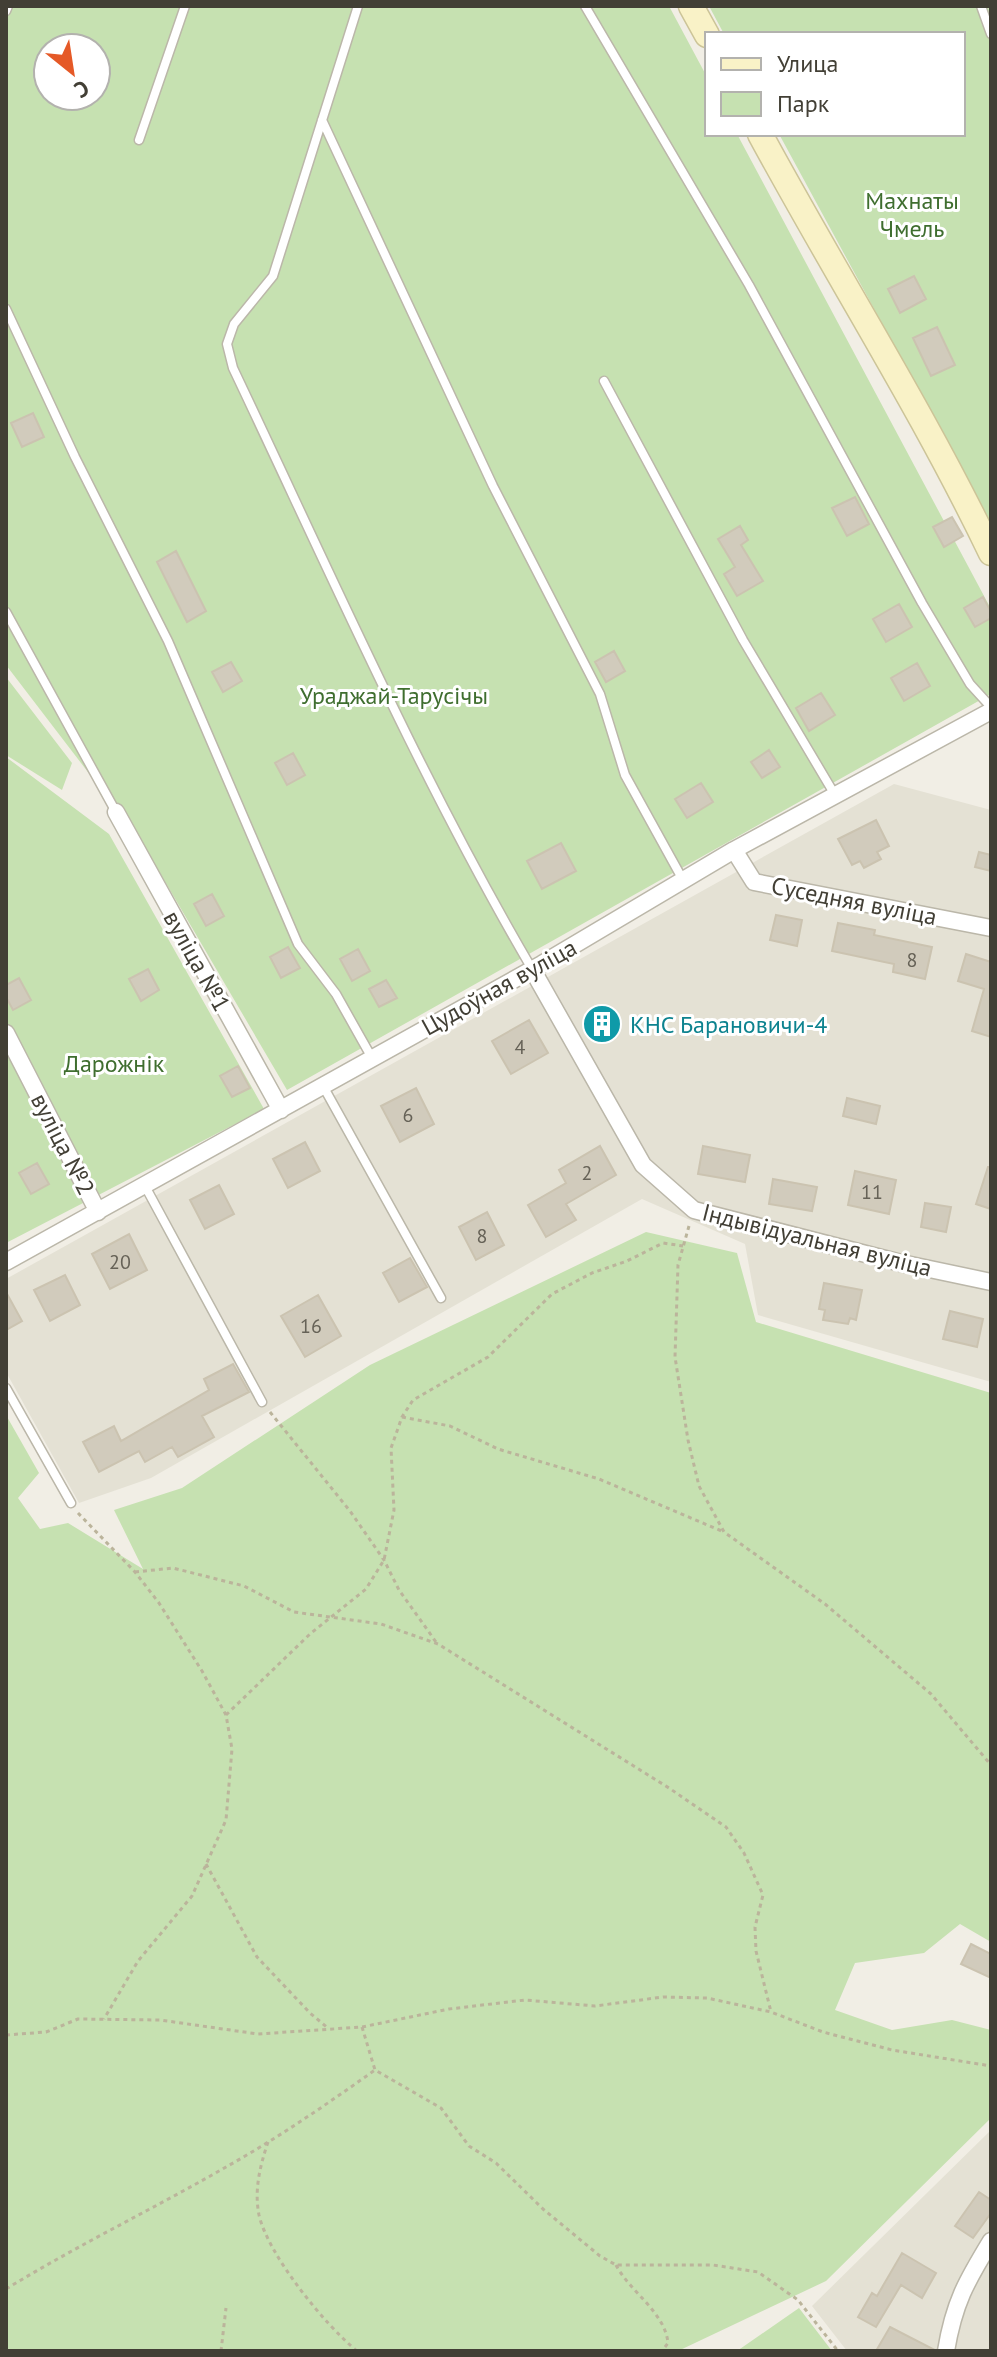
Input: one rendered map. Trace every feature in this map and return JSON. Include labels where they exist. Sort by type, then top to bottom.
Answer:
[{"type":"street","points":[[691,6],[705,32]]},
{"type":"street","points":[[761,136],[937,446],[991,553]]},
{"type":"street","name":"Цудоўная вуліца","points":[[6,1262],[532,969],[734,850],[991,709]]},
{"type":"street","name":"вуліца №1","points":[[116,812],[281,1110]]},
{"type":"street","name":"Суседняя вуліца","points":[[734,850],[754,882],[991,928]]},
{"type":"street","name":"Індывідуальная вуліца","points":[[532,969],[643,1165],[694,1210],[991,1282]]},
{"type":"street","name":"вуліца №2","points":[[6,1033],[98,1212]]},
{"type":"street","points":[[946,2351],[961,2290],[991,2241]]},
{"type":"lane","points":[[139,140],[185,6]]},
{"type":"lane","points":[[358,6],[273,276],[234,324],[227,344],[233,368],[362,639],[484,887],[532,969]]},
{"type":"lane","points":[[585,6],[749,285],[922,603],[970,684],[991,709]]},
{"type":"lane","points":[[981,6],[991,34]]},
{"type":"lane","points":[[322,119],[493,486],[600,694],[625,775],[683,881]]},
{"type":"lane","points":[[6,309],[75,457],[168,641],[298,944],[336,994],[372,1058]]},
{"type":"lane","points":[[604,381],[743,640],[835,795]]},
{"type":"lane","points":[[6,612],[116,812]]},
{"type":"lane","points":[[323,1086],[441,1298]]},
{"type":"lane","points":[[145,1186],[262,1402]]},
{"type":"lane","points":[[6,1388],[71,1503]]},
{"type":"path","points":[[694,1210],[678,1265],[675,1357],[688,1440],[699,1486],[724,1532]]},
{"type":"path","points":[[226,1715],[332,1616],[366,1589],[384,1560],[394,1510],[391,1448],[402,1417],[413,1400],[488,1357],[552,1294],[663,1243],[683,1246]]},
{"type":"path","points":[[262,1402],[350,1511],[384,1560],[399,1590],[438,1644]]},
{"type":"path","points":[[402,1417],[450,1426],[498,1449],[599,1479],[724,1532],[825,1604],[931,1694],[991,1765]]},
{"type":"path","points":[[71,1503],[84,1522],[135,1572],[159,1603],[226,1715],[232,1749],[226,1820],[192,1896],[138,1961],[104,2019]]},
{"type":"path","points":[[135,1572],[173,1568],[244,1586],[294,1612],[381,1624],[438,1644],[726,1827],[744,1853],[763,1895],[755,1927],[756,1951],[771,2012]]},
{"type":"path","points":[[206,1864],[257,1957],[329,2029]]},
{"type":"path","points":[[6,2035],[46,2032],[78,2019],[160,2020],[258,2034],[362,2027],[449,2009],[525,2000],[595,2006],[663,1997],[707,1998],[771,2012],[823,2032],[892,2050],[991,2066]]},
{"type":"path","points":[[362,2027],[375,2070],[441,2108],[469,2146],[496,2163],[543,2209],[600,2256],[616,2265],[713,2265],[758,2272],[798,2300],[838,2351]]},
{"type":"path","points":[[6,2289],[72,2249],[229,2166],[315,2113],[375,2070]]},
{"type":"path","points":[[268,2141],[257,2192],[259,2217],[273,2249],[324,2319],[357,2351]]},
{"type":"path","points":[[616,2265],[622,2277],[667,2331],[668,2343],[662,2351]]},
{"type":"path","points":[[221,2351],[226,2308]]},
{"type":"shaded area","points":[[894,784],[991,810],[991,1382],[758,1315],[745,1244],[642,1199],[151,1478],[79,1503],[6,1372],[6,1279]]},
{"type":"shaded area","points":[[991,2130],[991,2351],[847,2351],[812,2306]]},
{"type":"green space","name":"Ураджай-Тарусічы","points":[[6,6],[669,6],[705,73],[705,136],[738,136],[991,609],[991,694],[287,1090],[143,844],[6,665]]},
{"type":"green space","name":"Махнаты Чмель","points":[[709,6],[991,6],[991,524],[780,136],[965,136],[965,32],[723,32]]},
{"type":"green space","points":[[6,677],[72,763],[62,790],[6,755]]},
{"type":"green space","name":"Дарожнік","points":[[6,757],[109,834],[264,1109],[6,1243]]},
{"type":"green space","points":[[646,1232],[737,1253],[756,1322],[991,1393],[991,1942],[960,1924],[924,1953],[855,1963],[835,2010],[892,2030],[952,2020],[991,2030],[991,2118],[826,2281],[678,2351],[6,2351],[6,1415],[39,1473],[18,1498],[40,1529],[68,1523],[143,1569],[114,1510],[182,1488],[370,1365]]},
{"type":"green space","points":[[799,2308],[832,2351],[737,2351]]},
{"type":"building","points":[[914,276],[926,299],[900,313],[888,289]]},
{"type":"building","points":[[937,327],[955,365],[931,376],[913,338]]},
{"type":"building","points":[[33,413],[44,437],[22,447],[11,423]]},
{"type":"building","points":[[855,497],[869,524],[847,536],[832,508]]},
{"type":"building","points":[[952,517],[963,536],[944,547],[933,527]]},
{"type":"building","points":[[740,526],[748,540],[741,545],[763,581],[737,596],[724,574],[735,567],[718,539]]},
{"type":"building","points":[[176,551],[206,611],[187,622],[157,562]]},
{"type":"building","points":[[983,597],[991,618],[975,627],[964,608]]},
{"type":"building","points":[[899,604],[912,627],[886,642],[873,619]]},
{"type":"building","points":[[614,651],[625,671],[606,682],[595,662]]},
{"type":"building","points":[[231,662],[242,681],[223,692],[212,672]]},
{"type":"building","points":[[917,663],[930,686],[904,701],[891,678]]},
{"type":"building","points":[[821,693],[835,715],[809,731],[796,708]]},
{"type":"building","points":[[769,750],[780,767],[762,778],[751,762]]},
{"type":"building","points":[[293,753],[305,775],[287,785],[275,763]]},
{"type":"building","points":[[701,783],[713,802],[687,818],[675,799]]},
{"type":"building","points":[[876,820],[889,846],[877,852],[881,859],[864,868],[860,861],[852,865],[838,839]]},
{"type":"building","points":[[561,843],[576,871],[542,889],[527,861]]},
{"type":"building","points":[[979,852],[991,855],[991,871],[975,867]]},
{"type":"building","points":[[212,894],[224,916],[206,926],[194,904]]},
{"type":"building","points":[[776,915],[802,920],[797,946],[770,940]]},
{"type":"building","points":[[838,923],[875,930],[874,935],[932,947],[925,979],[893,972],[894,964],[832,951]]},
{"type":"building","points":[[288,947],[300,968],[281,978],[270,957]]},
{"type":"building","points":[[358,949],[370,971],[352,981],[340,959]]},
{"type":"building","points":[[966,954],[991,962],[991,1037],[972,1031],[984,989],[958,981]]},
{"type":"building","points":[[148,969],[159,990],[141,1001],[129,979]]},
{"type":"building","points":[[19,978],[31,1000],[13,1010],[6,997],[6,985]]},
{"type":"building","points":[[386,980],[397,998],[379,1007],[369,989]]},
{"type":"building","points":[[529,1020],[548,1053],[511,1074],[492,1041]]},
{"type":"building","points":[[238,1066],[250,1088],[232,1097],[220,1076]]},
{"type":"building","points":[[416,1088],[434,1124],[400,1142],[381,1106]]},
{"type":"building","points":[[847,1098],[880,1106],[876,1124],[843,1116]]},
{"type":"building","points":[[305,1142],[320,1171],[288,1188],[273,1159]]},
{"type":"building","points":[[600,1146],[616,1175],[566,1204],[576,1220],[546,1237],[528,1205],[566,1183],[559,1170]]},
{"type":"building","points":[[703,1146],[750,1155],[745,1182],[698,1174]]},
{"type":"building","points":[[37,1163],[49,1184],[31,1194],[19,1173]]},
{"type":"building","points":[[988,1167],[991,1167],[991,1209],[976,1204]]},
{"type":"building","points":[[855,1171],[896,1180],[889,1214],[848,1205]]},
{"type":"building","points":[[773,1179],[817,1187],[812,1211],[769,1204]]},
{"type":"building","points":[[219,1185],[234,1214],[205,1229],[190,1200]]},
{"type":"building","points":[[925,1203],[951,1207],[946,1232],[921,1227]]},
{"type":"building","points":[[487,1212],[504,1245],[476,1260],[459,1227]]},
{"type":"building","points":[[129,1234],[147,1270],[110,1289],[92,1254]]},
{"type":"building","points":[[410,1258],[427,1287],[399,1302],[383,1273]]},
{"type":"building","points":[[65,1275],[80,1305],[50,1321],[34,1290]]},
{"type":"building","points":[[824,1283],[862,1290],[856,1320],[850,1318],[848,1324],[823,1320],[825,1310],[819,1309]]},
{"type":"building","points":[[6,1292],[22,1321],[6,1330]]},
{"type":"building","points":[[318,1295],[341,1336],[305,1357],[281,1316]]},
{"type":"building","points":[[950,1311],[983,1319],[977,1347],[943,1339]]},
{"type":"building","points":[[233,1364],[249,1392],[202,1416],[214,1437],[178,1457],[172,1447],[145,1462],[139,1451],[99,1472],[83,1442],[114,1426],[121,1441],[209,1390],[204,1379]]},
{"type":"building","points":[[971,1944],[991,1954],[991,1978],[961,1964]]},
{"type":"building","points":[[979,2192],[991,2200],[991,2213],[973,2238],[955,2226]]},
{"type":"building","points":[[902,2253],[936,2273],[922,2298],[901,2285],[876,2327],[858,2317],[872,2293],[877,2296]]},
{"type":"building","points":[[890,2327],[935,2350],[935,2351],[876,2351]]},
{"type":"place","name":"КНС Барановичи-4","points":[[602,1024]]}]
